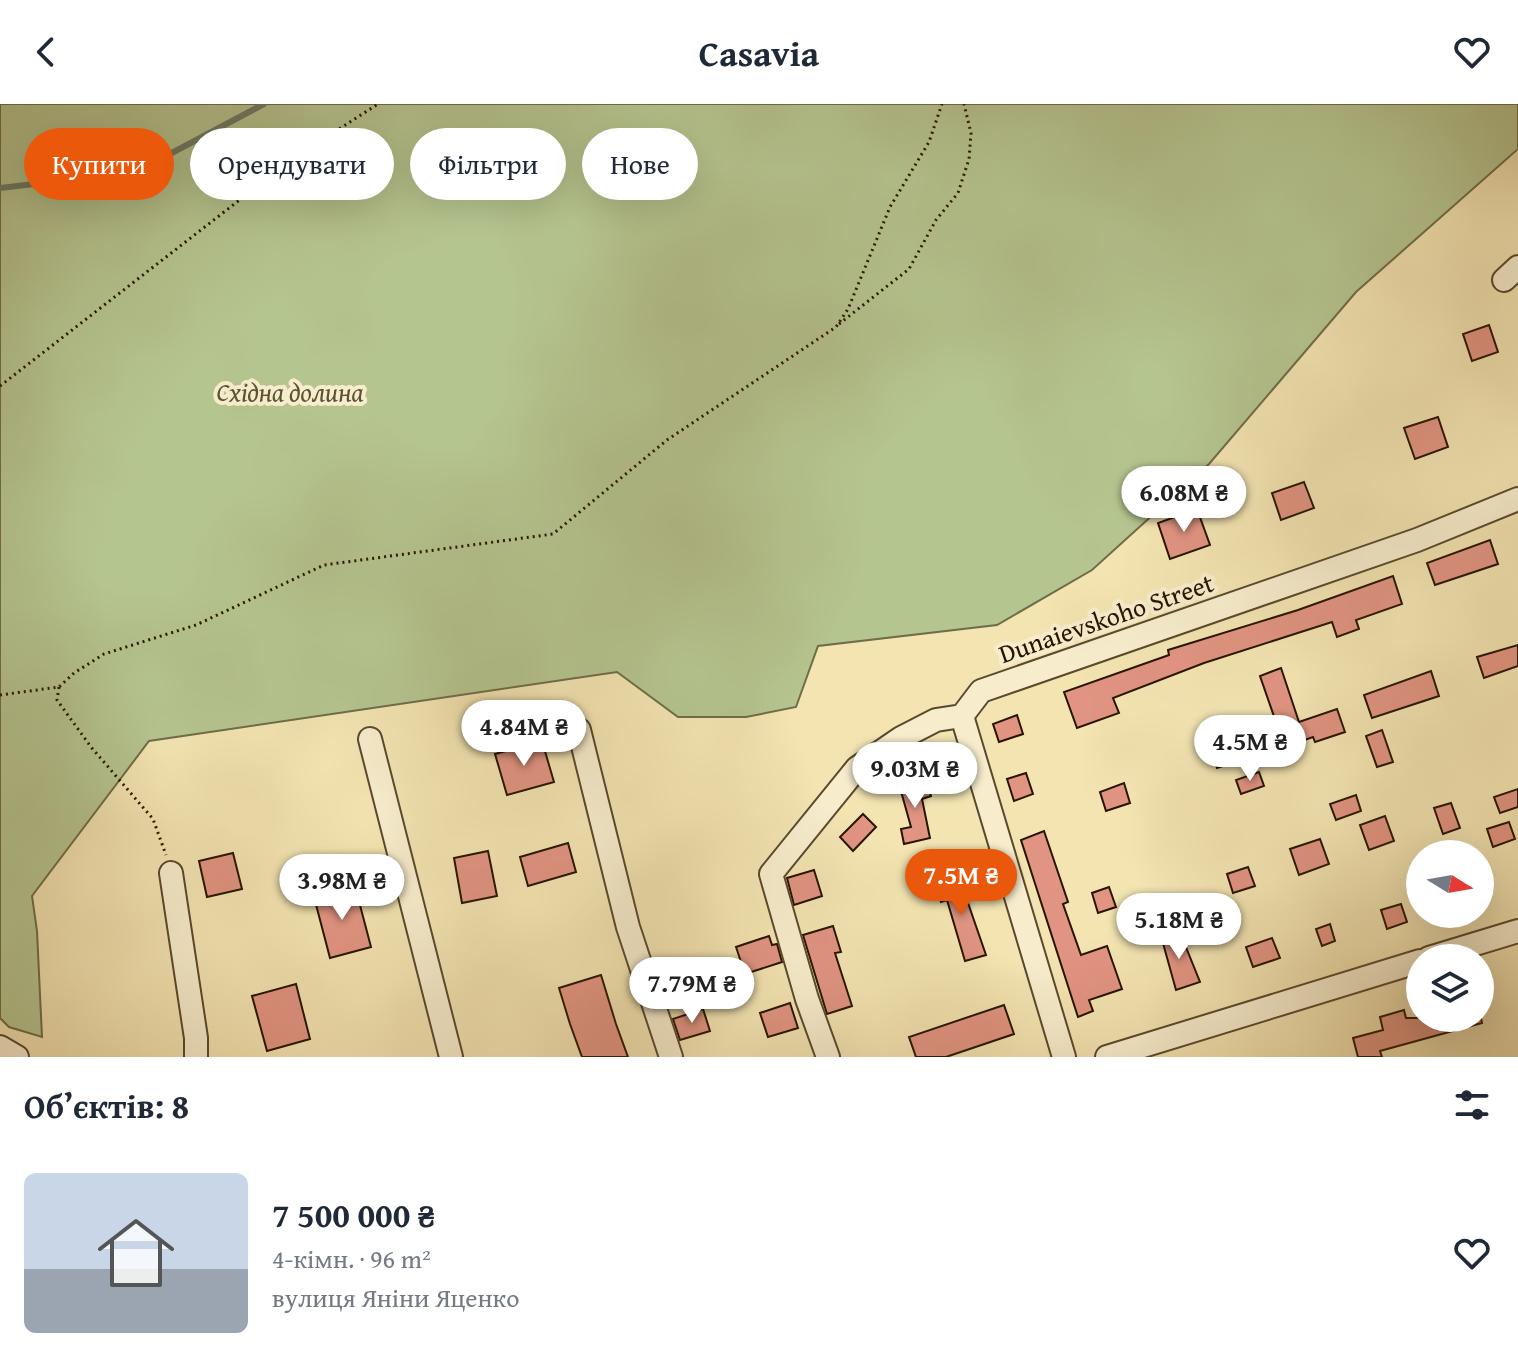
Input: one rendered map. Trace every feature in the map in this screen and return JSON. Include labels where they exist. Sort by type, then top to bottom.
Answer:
[{"type":"street","name":"Dunaievskoho Street","points":[[962,716],[981,691],[1417,540],[1518,499]]},
{"type":"street","points":[[828,1057],[807,999],[771,874],[857,768],[901,738],[936,720],[962,716],[1064,1057]]},
{"type":"street","points":[[579,730],[628,927],[671,1057]]},
{"type":"street","points":[[370,739],[451,1057]]},
{"type":"street","points":[[171,873],[196,1038],[196,1057]]},
{"type":"street","points":[[1475,944],[1518,931]]},
{"type":"street","points":[[1107,1057],[1406,965]]},
{"type":"street","points":[[0,1047],[17,1057]]},
{"type":"path","points":[[0,386],[291,160],[378,104]]},
{"type":"path","points":[[836,327],[848,309],[890,207],[929,142],[942,104]]},
{"type":"path","points":[[0,695],[59,687],[74,673],[104,654],[196,625],[324,565],[553,534],[667,440],[836,327],[909,269],[936,220],[958,193],[969,159],[971,133],[964,104]]},
{"type":"path","points":[[59,687],[57,700],[91,747],[136,795],[153,819],[164,844],[171,873]]},
{"type":"green space","name":"Східна долина","points":[[0,104],[1518,104],[1518,149],[1356,292],[1209,464],[1092,570],[997,625],[818,646],[796,707],[746,717],[678,717],[617,672],[149,741],[32,896],[37,931],[42,1037],[9,1027],[0,1018]]},
{"type":"building","points":[[1489,325],[1498,352],[1472,361],[1463,334]]},
{"type":"building","points":[[1438,417],[1448,447],[1415,459],[1404,428]]},
{"type":"building","points":[[1304,482],[1314,508],[1281,520],[1272,493]]},
{"type":"building","points":[[1197,509],[1210,545],[1170,559],[1158,523]]},
{"type":"building","points":[[1490,540],[1498,564],[1435,585],[1427,563]]},
{"type":"building","points":[[1393,576],[1402,604],[1356,620],[1359,629],[1337,637],[1332,622],[1204,663],[1113,698],[1119,713],[1077,728],[1064,692],[1169,655],[1168,650],[1298,610]]},
{"type":"building","points":[[1518,645],[1518,666],[1484,678],[1477,657]]},
{"type":"building","points":[[1281,668],[1299,722],[1337,709],[1345,732],[1315,742],[1313,737],[1268,753],[1261,734],[1278,728],[1260,676]]},
{"type":"building","points":[[1431,671],[1439,696],[1372,718],[1364,695]]},
{"type":"building","points":[[1017,715],[1023,734],[999,742],[993,724]]},
{"type":"building","points":[[1382,730],[1393,762],[1377,767],[1366,736]]},
{"type":"building","points":[[542,741],[554,782],[507,795],[495,754]]},
{"type":"building","points":[[1232,742],[1238,761],[1217,768],[1211,750]]},
{"type":"building","points":[[1259,772],[1264,786],[1241,794],[1236,780]]},
{"type":"building","points":[[1026,773],[1033,794],[1014,801],[1007,779]]},
{"type":"building","points":[[925,776],[931,796],[922,799],[930,838],[904,844],[901,829],[911,827],[899,784]]},
{"type":"building","points":[[1124,783],[1130,803],[1106,811],[1100,792]]},
{"type":"building","points":[[1518,789],[1518,807],[1500,813],[1494,797]]},
{"type":"building","points":[[1356,795],[1361,811],[1336,820],[1330,804]]},
{"type":"building","points":[[1451,803],[1460,828],[1443,834],[1434,808]]},
{"type":"building","points":[[863,814],[876,827],[853,851],[840,837]]},
{"type":"building","points":[[1385,816],[1394,841],[1369,850],[1360,825]]},
{"type":"building","points":[[1509,822],[1515,839],[1494,847],[1494,840],[1491,840],[1487,829]]},
{"type":"building","points":[[1044,831],[1068,902],[1063,904],[1081,955],[1107,946],[1122,989],[1089,1000],[1093,1011],[1078,1017],[1021,840]]},
{"type":"building","points":[[1320,839],[1329,864],[1299,875],[1290,849]]},
{"type":"building","points":[[568,843],[576,872],[528,886],[520,857]]},
{"type":"building","points":[[488,851],[497,896],[462,903],[454,858]]},
{"type":"building","points":[[233,853],[242,889],[207,897],[199,861]]},
{"type":"building","points":[[1248,867],[1255,886],[1233,893],[1227,874]]},
{"type":"building","points":[[814,870],[822,896],[794,905],[787,878]]},
{"type":"building","points":[[958,874],[986,955],[965,961],[947,900],[941,902],[935,881]]},
{"type":"building","points":[[355,886],[371,947],[330,958],[314,897]]},
{"type":"building","points":[[1109,887],[1116,907],[1098,913],[1092,893]]},
{"type":"building","points":[[1193,898],[1198,912],[1177,919],[1172,905]]},
{"type":"building","points":[[1401,904],[1406,922],[1387,929],[1381,910]]},
{"type":"building","points":[[1330,924],[1335,941],[1322,946],[1316,929]]},
{"type":"building","points":[[833,926],[841,952],[835,953],[852,1006],[827,1014],[803,935]]},
{"type":"building","points":[[1179,930],[1200,982],[1176,990],[1161,936]]},
{"type":"building","points":[[769,936],[772,945],[777,944],[782,962],[745,974],[736,947]]},
{"type":"building","points":[[1272,938],[1280,958],[1253,967],[1246,947]]},
{"type":"building","points":[[682,961],[687,978],[662,986],[657,969]]},
{"type":"building","points":[[601,975],[628,1057],[582,1057],[570,1024],[559,988]]},
{"type":"building","points":[[296,984],[310,1039],[267,1051],[252,996]]},
{"type":"building","points":[[790,1003],[798,1028],[768,1037],[760,1013]]},
{"type":"building","points":[[1004,1005],[1014,1034],[946,1057],[916,1057],[909,1037]]},
{"type":"building","points":[[703,1009],[710,1031],[680,1040],[673,1019]]},
{"type":"building","points":[[1404,1010],[1406,1032],[1449,1032],[1380,1051],[1382,1057],[1358,1057],[1353,1038],[1383,1030],[1380,1017]]},
{"type":"waterway","points":[[0,188],[136,172],[264,104]]}]
